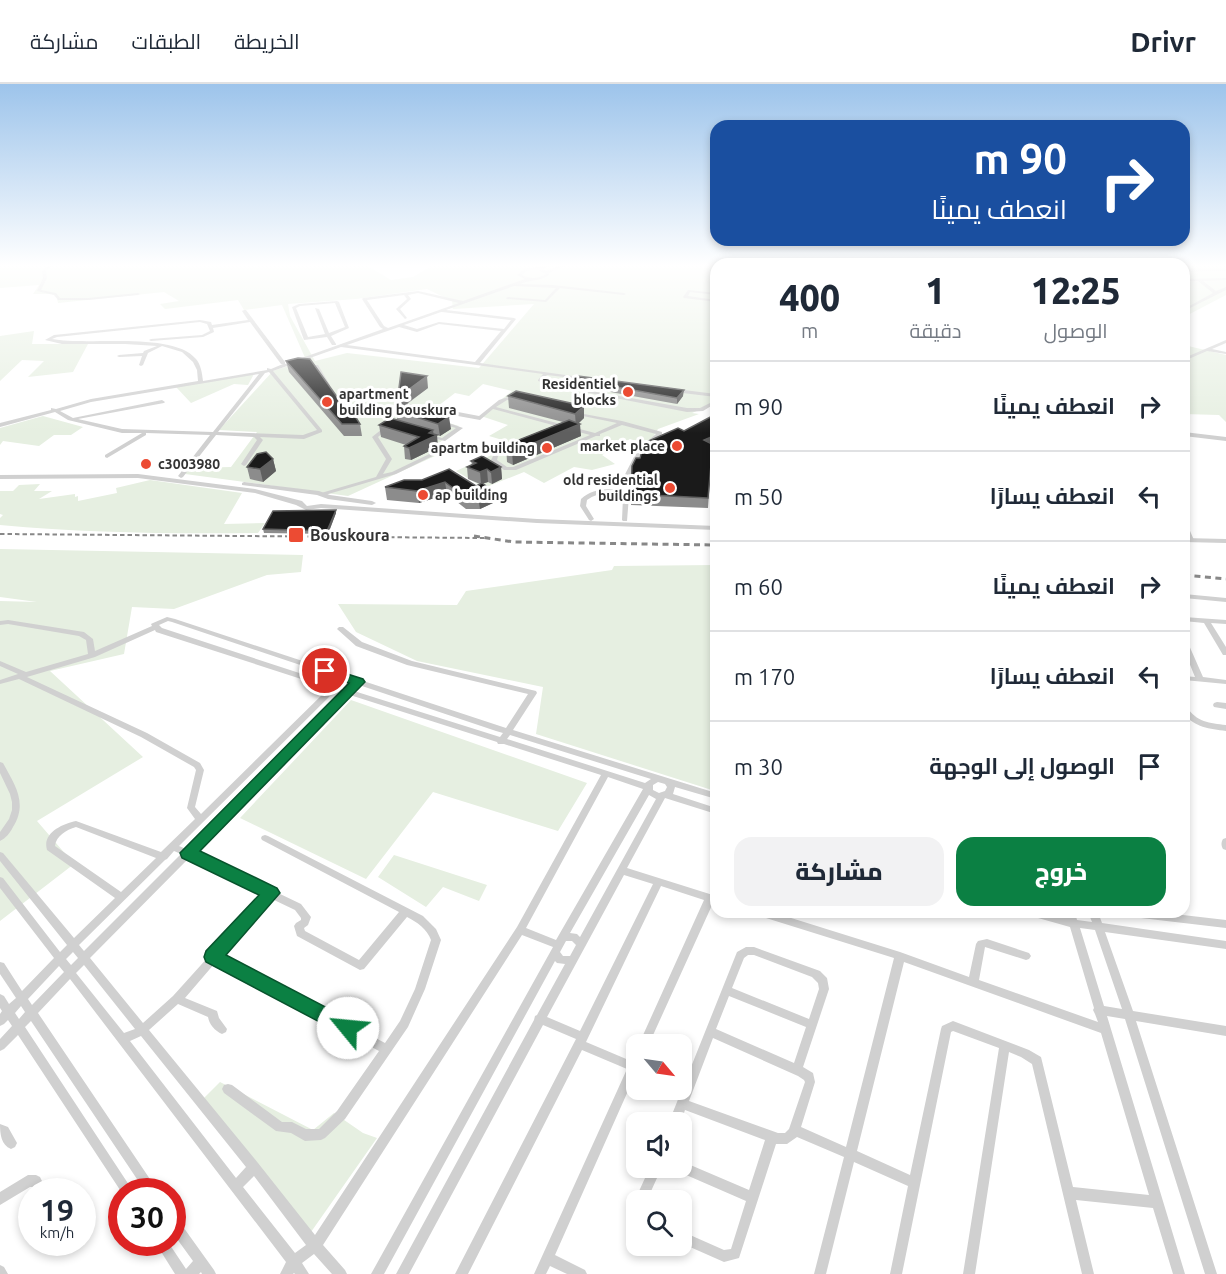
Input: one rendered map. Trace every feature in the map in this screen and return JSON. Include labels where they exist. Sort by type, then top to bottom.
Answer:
[{"type":"street","points":[[195,322],[52,337],[46,340],[150,342],[203,336],[211,332],[208,322],[204,322]]},
{"type":"street","points":[[211,327],[247,322]]},
{"type":"street","points":[[250,322],[283,363]]},
{"type":"street","points":[[300,322],[306,339],[328,335],[347,327],[345,322]]},
{"type":"street","points":[[322,322],[334,344]]},
{"type":"street","points":[[378,322],[387,329]]},
{"type":"street","points":[[182,476],[265,370],[396,322]]},
{"type":"street","points":[[0,423],[52,408],[265,370],[303,360],[408,322]]},
{"type":"street","points":[[399,325],[417,331],[439,322],[504,330]]},
{"type":"street","points":[[477,363],[512,322]]},
{"type":"street","points":[[150,342],[152,326]]},
{"type":"street","points":[[150,342],[193,357],[201,382]]},
{"type":"street","points":[[1190,351],[1206,350],[1225,342]]},
{"type":"street","points":[[119,356],[145,354],[162,345]]},
{"type":"street","points":[[342,346],[600,381]]},
{"type":"street","points":[[1206,350],[1226,353]]},
{"type":"street","points":[[1190,357],[1200,351]]},
{"type":"street","points":[[141,365],[145,354]]},
{"type":"street","points":[[303,360],[310,365]]},
{"type":"street","points":[[301,366],[316,366],[329,386]]},
{"type":"street","points":[[52,408],[68,418],[122,431],[304,437],[320,431],[265,370]]},
{"type":"street","points":[[546,373],[540,380],[687,410],[701,410],[710,405]]},
{"type":"street","points":[[669,390],[710,395]]},
{"type":"street","points":[[458,414],[480,418],[506,397],[527,400]]},
{"type":"street","points":[[68,418],[162,402]]},
{"type":"street","points":[[494,408],[598,435]]},
{"type":"street","points":[[568,411],[660,434],[640,450],[619,492]]},
{"type":"street","points":[[420,434],[441,440],[460,428],[433,420]]},
{"type":"street","points":[[519,445],[496,455],[494,460],[506,469],[514,469],[622,423]]},
{"type":"street","points":[[378,478],[389,459],[375,437],[390,425]]},
{"type":"street","points":[[555,430],[566,427]]},
{"type":"street","points":[[107,456],[146,433]]},
{"type":"street","points":[[244,464],[260,440],[256,435]]},
{"type":"street","points":[[1190,435],[1226,438]]},
{"type":"street","points":[[326,496],[423,460],[446,448]]},
{"type":"street","points":[[0,472],[132,472],[182,476],[440,509],[591,519],[710,523]]},
{"type":"street","points":[[0,477],[118,475],[157,477],[255,491],[306,507],[321,506],[506,519],[540,526],[710,530]]},
{"type":"street","points":[[591,519],[582,502],[587,496],[600,491],[619,492],[626,498],[625,520]]},
{"type":"street","points":[[299,503],[306,495],[314,493]]},
{"type":"street","points":[[321,506],[328,501],[326,496]]},
{"type":"street","points":[[1190,542],[1226,541]]},
{"type":"street","points":[[1190,542],[1226,547]]},
{"type":"street","points":[[1190,597],[1226,600]]},
{"type":"street","points":[[1190,619],[1226,622]]},
{"type":"street","points":[[2,680],[92,655],[155,627],[155,624],[160,621],[172,620],[508,732],[710,794]]},
{"type":"street","points":[[1206,620],[1226,653]]},
{"type":"street","points":[[0,623],[8,622],[81,634],[89,639],[92,655]]},
{"type":"street","points":[[155,627],[501,742],[648,787],[654,795],[664,795],[710,809]]},
{"type":"street","points":[[341,629],[359,644],[411,663],[533,693],[501,742]]},
{"type":"street","points":[[256,662],[268,652]]},
{"type":"street","points":[[1190,657],[1200,680]]},
{"type":"street","points":[[0,663],[144,735],[197,765],[200,770],[191,808],[201,820]]},
{"type":"street","points":[[0,1021],[72,946],[345,677]]},
{"type":"street","points":[[1190,679],[1226,682]]},
{"type":"street","points":[[0,1046],[70,971],[358,682]]},
{"type":"street","points":[[1190,717],[1200,723],[1226,728]]},
{"type":"street","points":[[0,765],[17,803],[13,821],[0,838]]},
{"type":"street","points":[[286,1274],[294,1261],[315,1246],[520,930],[606,774]]},
{"type":"street","points":[[377,1274],[648,787],[651,782],[665,781],[671,787],[664,795],[621,870],[402,1274]]},
{"type":"street","points":[[211,810],[225,815]]},
{"type":"street","points":[[122,898],[50,848],[52,839],[64,827],[76,824],[164,857]]},
{"type":"street","points":[[228,1089],[280,1126],[292,1128],[305,1135],[321,1134],[342,1115],[404,1024],[420,989],[436,940],[426,923],[265,838]]},
{"type":"street","points":[[1226,841],[1226,847]]},
{"type":"street","points":[[174,847],[300,909],[306,917],[305,922],[299,926],[300,933],[360,966],[405,912]]},
{"type":"street","points":[[0,855],[254,1167],[315,1246],[341,1274]]},
{"type":"street","points":[[621,870],[710,898]]},
{"type":"street","points":[[0,881],[303,1274]]},
{"type":"street","points":[[462,1274],[658,882]]},
{"type":"street","points":[[122,1039],[141,1031],[177,999],[271,893]]},
{"type":"street","points":[[649,1034],[710,905]]},
{"type":"street","points":[[779,918],[900,956],[1103,1029]]},
{"type":"street","points":[[1071,918],[1099,927],[1226,945]]},
{"type":"street","points":[[1071,918],[1179,1274]]},
{"type":"street","points":[[1095,918],[1129,1014],[1211,1274]]},
{"type":"street","points":[[1175,918],[1226,924]]},
{"type":"street","points":[[520,930],[559,945],[574,937],[581,944]]},
{"type":"street","points":[[973,983],[981,944],[1026,956]]},
{"type":"street","points":[[559,945],[561,960],[572,960]]},
{"type":"street","points":[[692,1071],[711,1032],[740,955],[746,951],[754,951],[816,974],[823,981],[824,989],[797,1070]]},
{"type":"street","points":[[820,1274],[900,956]]},
{"type":"street","points":[[213,957],[386,1049]]},
{"type":"street","points":[[0,966],[143,1178]]},
{"type":"street","points":[[727,991],[812,1025]]},
{"type":"street","points":[[0,999],[119,1178]]},
{"type":"street","points":[[177,999],[213,1014],[214,1020],[222,1029]]},
{"type":"street","points":[[1098,1010],[1226,1031]]},
{"type":"street","points":[[540,1019],[626,1061]]},
{"type":"street","points":[[896,1274],[946,1029],[956,1026],[1029,1055],[1038,1065],[1088,1274]]},
{"type":"street","points":[[682,1104],[772,1137],[787,1138],[795,1130],[810,1082],[806,1073],[711,1032]]},
{"type":"street","points":[[969,1274],[1005,1045]]},
{"type":"street","points":[[540,1274],[626,1085]]},
{"type":"street","points":[[679,1112],[682,1100]]},
{"type":"street","points":[[0,1130],[4,1131],[11,1143]]},
{"type":"street","points":[[795,1130],[915,1183]]},
{"type":"street","points":[[692,1242],[724,1256],[732,1256],[737,1251],[772,1137]]},
{"type":"street","points":[[236,1186],[254,1167]]},
{"type":"street","points":[[692,1172],[753,1198]]},
{"type":"street","points":[[0,1199],[18,1187]]},
{"type":"street","points":[[1069,1193],[1157,1202]]},
{"type":"street","points":[[186,1241],[210,1274]]},
{"type":"street","points":[[170,1256],[182,1274]]},
{"type":"street","points":[[547,1258],[581,1274]]},
{"type":"street","points":[[190,1274],[201,1262]]},
{"type":"shaded area","points":[[289,322],[293,322],[315,361],[347,353],[479,368],[519,322],[710,322],[710,405],[692,413],[699,414],[658,429],[648,445],[630,439],[602,455],[615,464],[592,470],[574,467],[544,483],[524,472],[484,488],[456,471],[516,444],[489,436],[508,425],[481,416],[512,391],[483,384],[469,396],[455,393],[425,416],[459,426],[438,444],[448,450],[348,496],[185,474],[189,468],[231,467],[257,432],[219,430],[273,371],[306,360]]},
{"type":"shaded area","points":[[34,331],[32,344],[88,344],[73,372],[28,377],[44,361],[22,360],[0,381],[0,336]]},
{"type":"shaded area","points":[[1190,346],[1226,355],[1226,422],[1219,415],[1190,414]]},
{"type":"shaded area","points":[[254,374],[248,385],[234,384],[191,403],[176,387]]},
{"type":"shaded area","points":[[43,416],[83,427],[71,435],[54,435],[39,446],[3,441],[0,445],[0,428]]},
{"type":"shaded area","points":[[150,480],[242,493],[224,524],[265,523],[258,533],[161,533],[0,525],[0,518],[3,515],[0,514],[0,491],[13,491],[19,485],[40,484],[34,491],[52,491],[39,499],[75,494],[75,497],[78,496],[78,501],[117,493],[116,488]]},
{"type":"shaded area","points":[[0,549],[303,555],[301,572],[267,575],[174,609],[132,607],[124,654],[50,671],[143,757],[37,821],[74,864],[0,921],[0,601],[37,602],[0,597]]},
{"type":"shaded area","points":[[710,565],[710,789],[536,734],[543,687],[417,661],[356,632],[338,604],[457,605],[466,591],[612,570],[614,566]]},
{"type":"shaded area","points":[[351,700],[587,783],[558,831],[433,792],[366,879],[240,818]]},
{"type":"shaded area","points":[[394,855],[487,885],[479,901],[443,887],[426,907],[378,877]]},
{"type":"shaded area","points":[[220,1082],[313,1130],[334,1113],[363,1133],[377,1138],[311,1232],[203,1099]]},
{"type":"building","points":[[298,358],[310,359],[350,415],[355,416],[360,424],[342,424],[286,361]]},
{"type":"building","points":[[401,372],[427,376],[398,396]]},
{"type":"building","points":[[578,376],[684,390],[677,398],[577,380]]},
{"type":"building","points":[[516,391],[584,406],[575,414],[508,396]]},
{"type":"building","points":[[406,404],[449,417],[438,424],[396,411]]},
{"type":"building","points":[[710,417],[710,438],[704,440],[710,443],[708,498],[631,494],[632,466],[636,458],[640,458],[644,443],[678,428],[684,431]]},
{"type":"building","points":[[390,418],[433,430],[429,433],[437,435],[409,448],[404,446],[419,437],[379,425]]},
{"type":"building","points":[[569,420],[580,424],[512,452],[506,449],[510,447],[506,445]]},
{"type":"building","points":[[266,452],[273,459],[260,469],[247,467],[257,454]]},
{"type":"building","points":[[482,456],[501,467],[491,472],[487,469],[480,472],[467,467],[476,463],[471,461]]},
{"type":"building","points":[[449,469],[476,486],[482,483],[492,490],[478,497],[465,497],[445,482],[417,491],[385,487],[404,480],[422,480]]},
{"type":"building","points":[[336,510],[327,531],[263,529],[273,511]]},
{"type":"railway","points":[[0,534],[484,538]]},
{"type":"railway","points":[[474,536],[514,542],[710,545]]},
{"type":"railway","points":[[1190,576],[1226,579]]},
{"type":"place","name":"Residentiel blocks","points":[[628,392]]},
{"type":"place","name":"apartment building bouskura","points":[[327,402]]},
{"type":"place","name":"market place","points":[[677,446]]},
{"type":"place","name":"apartm building","points":[[547,448]]},
{"type":"place","name":"c3003980","points":[[146,464]]},
{"type":"place","name":"old residential buildings","points":[[670,488]]},
{"type":"place","name":"ap building","points":[[423,495]]},
{"type":"place","name":"Bouskoura","points":[[296,535]]},
{"type":"route","points":[[325,671],[358,682],[188,853],[271,893],[213,957],[348,1028]]}]
